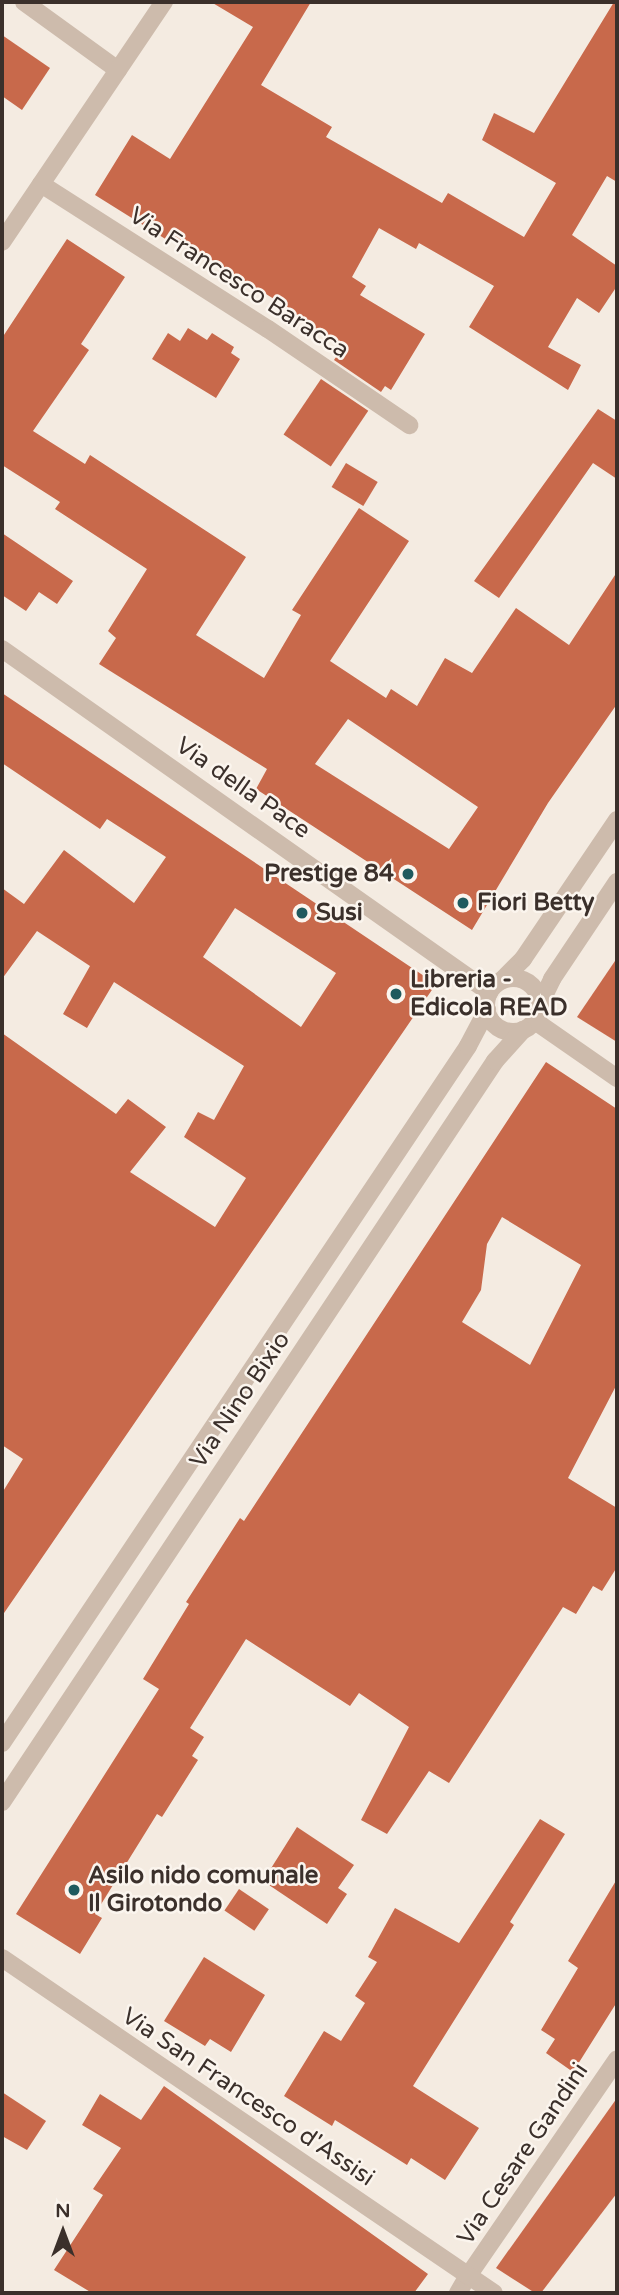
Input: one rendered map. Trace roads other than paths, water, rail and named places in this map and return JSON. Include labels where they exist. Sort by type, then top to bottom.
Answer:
[{"type":"street","points":[[24,2],[118,70]]},
{"type":"street","points":[[2,243],[164,2]]},
{"type":"street","name":"Via Francesco Baracca","points":[[41,184],[268,330],[409,425]]},
{"type":"street","name":"Via della Pace","points":[[2,649],[496,986]]},
{"type":"street","points":[[496,986],[523,959],[617,820]]},
{"type":"street","name":"Via Nino Bixio","points":[[2,1802],[495,1061],[533,1018],[552,979],[617,882]]},
{"type":"street","points":[[487,1010],[489,1018],[500,1029],[516,1032],[533,1018],[535,988],[520,978],[496,986]]},
{"type":"street","name":"Via Nino Bixio","points":[[2,1742],[460,1058],[487,1010],[496,986]]},
{"type":"street","points":[[533,1018],[617,1077]]},
{"type":"street","name":"Via San Francesco d'Assisi","points":[[2,1958],[494,2293]]},
{"type":"street","name":"Via Cesare Gandini","points":[[458,2293],[617,2059]]},
{"type":"place","name":"Prestige 84","points":[[408,874]]},
{"type":"place","name":"Fiori Betty","points":[[463,903]]},
{"type":"place","name":"Susi","points":[[302,913]]},
{"type":"place","name":"Libreria - Edicola READ","points":[[396,994]]},
{"type":"place","name":"Asilo nido comunale Il Girotondo","points":[[74,1890]]}]
